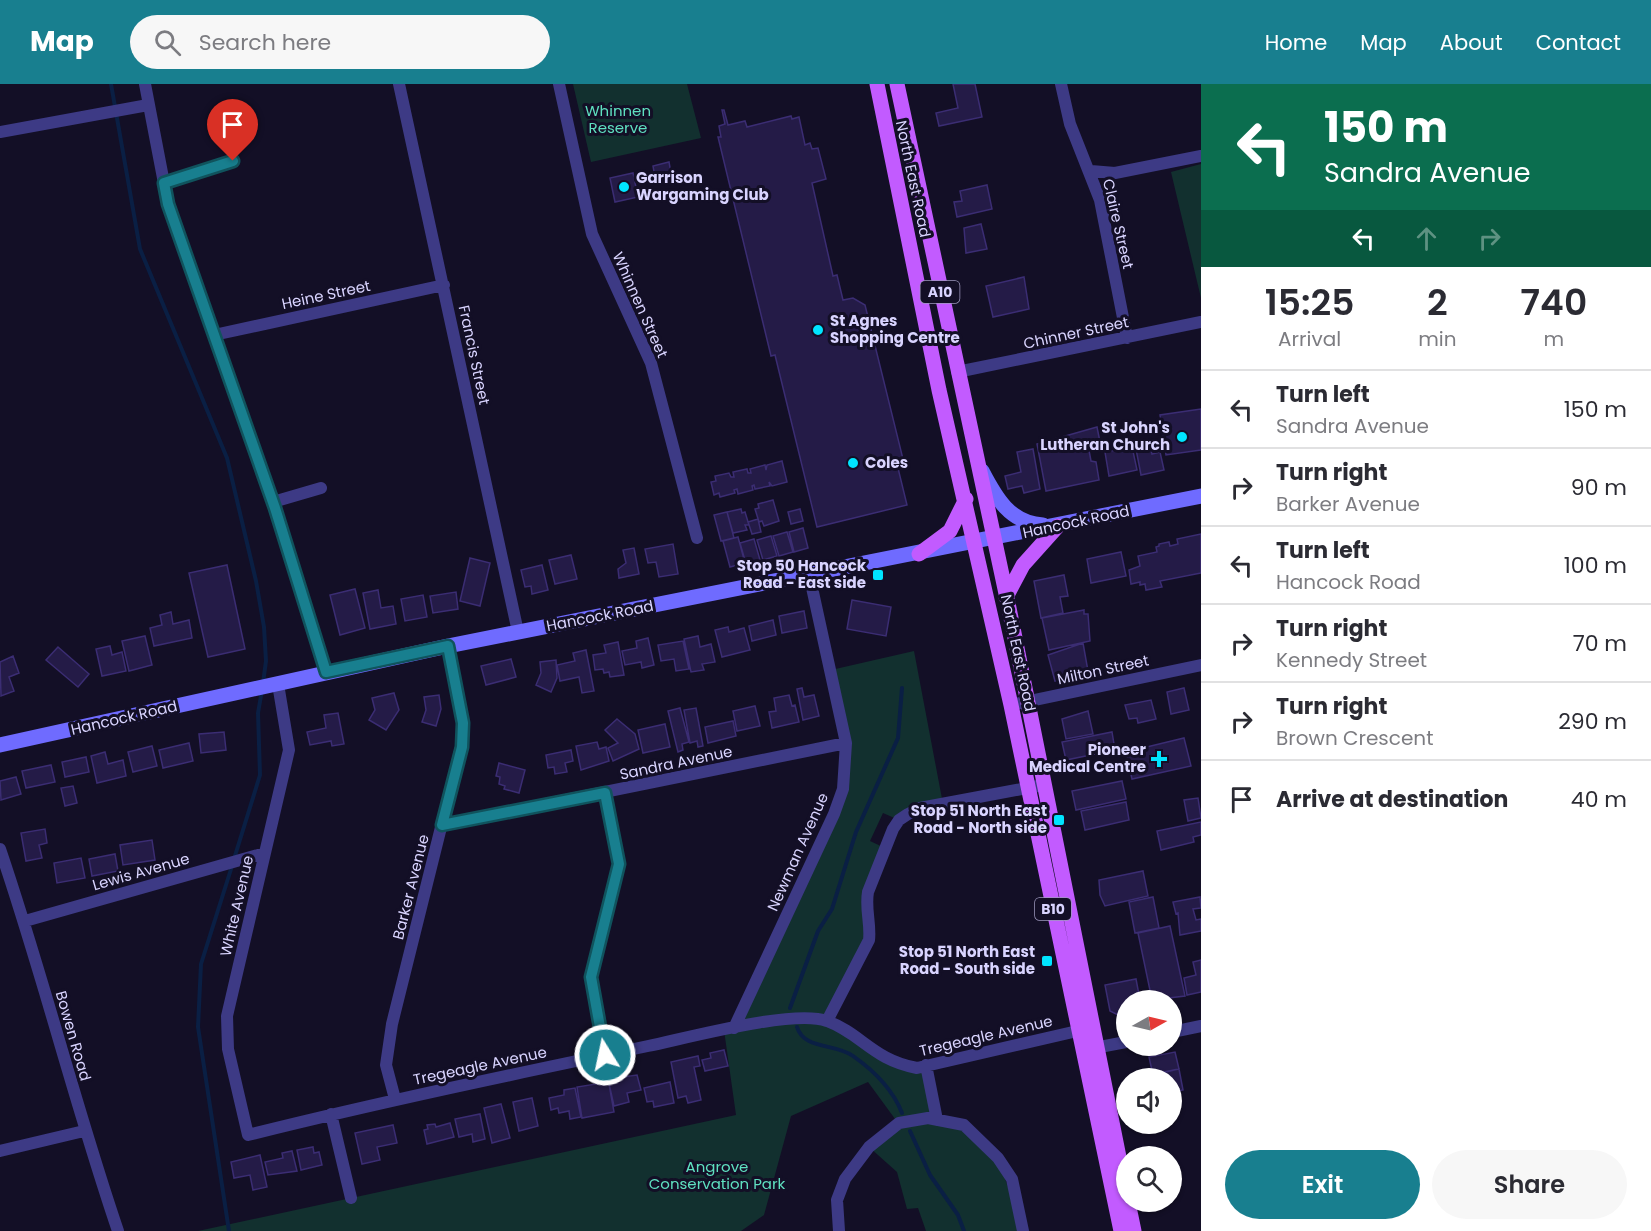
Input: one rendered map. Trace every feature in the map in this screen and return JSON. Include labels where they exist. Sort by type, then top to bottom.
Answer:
[{"type":"main road","name":"North East Road","points":[[877,84],[941,399],[966,499],[1011,705],[1036,786]]},
{"type":"main road","name":"North East Road","points":[[897,84],[1027,702],[1036,786],[1090,1049],[1121,1231]]},
{"type":"main road","points":[[910,253],[917,246],[919,194]]},
{"type":"main road","points":[[976,460],[995,496],[1012,515],[1030,524],[1058,526]]},
{"type":"main road","name":"Hancock Road","points":[[0,745],[448,646],[975,543],[1201,496]]},
{"type":"main road","points":[[919,554],[950,531],[966,499]]},
{"type":"main road","points":[[1006,597],[1023,565],[1058,526]]},
{"type":"main road","name":"North East Road","points":[[1090,1049],[1116,1152]]},
{"type":"main road","points":[[1130,1212],[1134,1231]]},
{"type":"street","points":[[145,84],[168,204],[273,502],[326,672]]},
{"type":"street","name":"Francis Street","points":[[399,84],[518,632]]},
{"type":"street","name":"Whinnen Street","points":[[559,84],[592,234],[651,363],[697,538]]},
{"type":"street","name":"Claire Street","points":[[1062,84],[1070,124],[1091,171],[1100,200],[1127,338]]},
{"type":"street","points":[[0,132],[148,105]]},
{"type":"street","points":[[1091,171],[1115,173],[1201,156]]},
{"type":"street","points":[[164,183],[233,161]]},
{"type":"street","name":"Heine Street","points":[[214,335],[444,285]]},
{"type":"street","name":"Chinner Street","points":[[957,372],[1201,322]]},
{"type":"street","points":[[273,502],[321,488]]},
{"type":"street","name":"Newman Avenue","points":[[734,1028],[834,814],[843,789],[846,743],[809,574]]},
{"type":"street","name":"Barker Avenue","points":[[395,1099],[386,1065],[392,1024],[462,747],[463,723],[448,646]]},
{"type":"street","name":"Milton Street","points":[[1011,705],[1201,665]]},
{"type":"street","name":"White Avenue","points":[[248,1135],[228,1049],[227,1016],[289,750],[274,685]]},
{"type":"street","name":"Sandra Avenue","points":[[442,825],[846,743]]},
{"type":"street","points":[[827,1021],[869,940],[871,927],[866,903],[893,829],[899,820],[920,808],[1036,786]]},
{"type":"street","points":[[605,793],[619,864],[591,977],[605,1055]]},
{"type":"street","name":"Bowen Road","points":[[0,849],[25,921],[84,1131],[118,1231]]},
{"type":"street","name":"Lewis Avenue","points":[[25,921],[265,853]]},
{"type":"street","name":"Tregeagle Avenue","points":[[248,1135],[395,1099],[795,1017],[827,1021],[892,1062],[917,1068],[1086,1029]]},
{"type":"street","points":[[1182,1030],[1201,1026]]},
{"type":"street","points":[[1090,1049],[1116,1043]]},
{"type":"street","points":[[926,1065],[937,1120]]},
{"type":"street","points":[[331,1114],[351,1198]]},
{"type":"street","points":[[839,1231],[837,1200],[845,1179],[869,1147],[899,1124],[928,1118],[964,1125],[999,1158],[1012,1179],[1023,1231]]},
{"type":"street","points":[[0,1151],[84,1131]]},
{"type":"green space","name":"Whinnen Reserve","points":[[573,84],[687,84],[701,138],[591,162]]},
{"type":"green space","points":[[1201,164],[1201,298],[1171,172]]},
{"type":"green space","name":"Angrove Conservation Park","points":[[914,651],[943,804],[899,820],[883,813],[870,841],[885,848],[868,892],[871,927],[827,1021],[879,1056],[926,1065],[937,1119],[964,1125],[998,1158],[1023,1231],[926,1231],[918,1208],[907,1209],[897,1172],[869,1147],[898,1123],[868,1082],[791,1116],[764,1215],[741,1231],[198,1231],[736,1115],[724,1030],[734,1028],[834,814],[846,758],[831,670]]},
{"type":"building","points":[[953,84],[975,84],[982,117],[939,126],[936,113],[958,108]]},
{"type":"building","name":"St Agnes Shopping Centre","points":[[722,110],[724,110],[728,125],[745,121],[747,127],[791,116],[792,119],[799,117],[805,145],[810,143],[812,149],[818,148],[826,179],[812,183],[833,276],[837,275],[843,300],[853,298],[865,305],[903,459],[896,460],[907,505],[817,527],[775,355],[771,356],[718,137],[721,137],[719,126],[725,124]]},
{"type":"building","points":[[669,162],[671,173],[655,177],[653,166]]},
{"type":"building","name":"Garrison Wargaming Club","points":[[633,173],[638,197],[615,202],[610,178]]},
{"type":"building","points":[[987,185],[992,209],[957,217],[954,202],[962,201],[960,191]]},
{"type":"building","points":[[981,224],[987,249],[966,253],[964,228]]},
{"type":"building","points":[[1024,277],[1029,309],[993,317],[986,286]]},
{"type":"building","name":"St John's Lutheran Church","points":[[1201,409],[1201,450],[1166,455],[1160,415]]},
{"type":"building","points":[[1097,427],[1100,442],[1088,445],[1091,461],[1096,462],[1099,480],[1046,491],[1037,444]]},
{"type":"building","points":[[1131,442],[1137,470],[1109,476],[1105,452],[1123,449],[1122,443]]},
{"type":"building","points":[[1150,446],[1152,454],[1160,452],[1164,470],[1141,475],[1136,449]]},
{"type":"building","points":[[1033,449],[1040,489],[1024,493],[1022,486],[1008,489],[1005,476],[1021,472],[1017,452]]},
{"type":"building","points":[[782,461],[787,482],[772,486],[769,482],[770,486],[755,489],[754,485],[753,490],[738,494],[737,489],[734,490],[735,493],[720,497],[719,493],[714,495],[711,482],[716,481],[715,476],[729,473],[731,477],[734,477],[733,472],[747,469],[748,473],[751,473],[750,469],[765,465],[766,470],[767,465]]},
{"type":"building","points":[[773,500],[779,521],[764,526],[762,521],[759,522],[755,509],[759,508],[758,504]]},
{"type":"building","points":[[741,509],[742,513],[745,512],[749,525],[745,525],[747,530],[733,533],[727,512]]},
{"type":"building","points":[[800,509],[803,521],[791,524],[788,512]]},
{"type":"building","points":[[727,512],[734,538],[721,541],[714,515]]},
{"type":"building","points":[[758,519],[761,532],[752,534],[748,522]]},
{"type":"building","points":[[803,528],[808,548],[794,552],[789,532]]},
{"type":"building","points":[[787,532],[793,552],[779,556],[773,536]]},
{"type":"building","points":[[1201,534],[1201,573],[1160,581],[1162,587],[1146,590],[1145,584],[1140,585],[1140,582],[1131,584],[1129,570],[1140,566],[1138,556],[1157,552],[1156,547],[1159,544],[1169,542],[1170,546],[1178,544],[1177,539]]},
{"type":"building","points":[[771,536],[777,556],[763,560],[757,540]]},
{"type":"building","points":[[738,537],[745,563],[730,567],[723,541]]},
{"type":"building","points":[[754,539],[760,560],[746,564],[740,543]]},
{"type":"building","points":[[673,544],[678,574],[659,577],[656,562],[648,563],[645,549]]},
{"type":"building","points":[[634,548],[639,574],[619,578],[618,569],[626,563],[623,550]]},
{"type":"building","points":[[1121,552],[1126,576],[1091,583],[1087,559]]},
{"type":"building","points":[[571,555],[577,579],[555,584],[549,560]]},
{"type":"building","points":[[470,558],[490,563],[480,606],[460,601]]},
{"type":"building","points":[[227,565],[245,649],[208,657],[189,573]]},
{"type":"building","points":[[542,565],[548,590],[532,594],[531,586],[525,587],[521,570]]},
{"type":"building","points":[[1064,575],[1068,596],[1060,597],[1063,613],[1041,618],[1034,581]]},
{"type":"building","points":[[355,589],[365,628],[340,635],[330,595]]},
{"type":"building","points":[[378,590],[381,608],[393,606],[396,624],[370,629],[363,593]]},
{"type":"building","points":[[456,592],[458,609],[433,613],[430,596]]},
{"type":"building","points":[[423,595],[427,617],[405,621],[401,599]]},
{"type":"building","points":[[852,600],[891,607],[886,636],[847,629]]},
{"type":"building","points":[[1084,610],[1084,614],[1088,614],[1090,641],[1049,650],[1042,618]]},
{"type":"building","points":[[804,611],[807,628],[782,633],[779,616]]},
{"type":"building","points":[[171,612],[173,624],[189,620],[192,638],[154,646],[150,628],[162,625],[160,615]]},
{"type":"building","points":[[773,620],[776,635],[752,641],[749,626]]},
{"type":"building","points":[[728,627],[729,632],[744,628],[750,650],[722,657],[715,630]]},
{"type":"building","points":[[145,636],[152,665],[129,671],[122,641]]},
{"type":"building","points":[[698,636],[700,647],[711,644],[715,662],[702,664],[704,670],[691,672],[684,639]]},
{"type":"building","points":[[648,638],[654,665],[642,668],[641,662],[625,665],[622,651],[637,648],[636,641]]},
{"type":"building","points":[[683,641],[689,669],[676,671],[674,659],[661,661],[658,645]]},
{"type":"building","points":[[618,642],[624,675],[610,677],[609,672],[604,673],[603,669],[595,670],[593,655],[606,653],[604,645]]},
{"type":"building","points":[[1083,643],[1088,671],[1055,681],[1048,655]]},
{"type":"building","points":[[110,646],[112,655],[122,652],[126,671],[102,676],[96,649]]},
{"type":"building","points":[[58,647],[89,674],[78,687],[46,660]]},
{"type":"building","points":[[586,650],[594,691],[582,693],[579,677],[560,681],[557,665],[575,661],[573,653]]},
{"type":"building","points":[[13,656],[19,673],[9,677],[14,691],[1,696],[0,662]]},
{"type":"building","points":[[511,659],[516,677],[486,685],[481,666]]},
{"type":"building","points":[[556,660],[557,678],[551,692],[536,685],[541,673],[540,662]]},
{"type":"building","points":[[802,688],[804,697],[814,695],[819,716],[803,720],[797,689]]},
{"type":"building","points":[[1184,688],[1189,710],[1171,714],[1167,692]]},
{"type":"building","points":[[394,693],[399,710],[386,730],[369,720],[375,710],[372,698]]},
{"type":"building","points":[[439,695],[441,709],[436,726],[422,722],[426,710],[424,697]]},
{"type":"building","points":[[789,695],[792,706],[795,705],[799,722],[772,728],[769,712],[776,711],[774,698]]},
{"type":"building","points":[[1151,700],[1156,719],[1138,723],[1137,718],[1129,719],[1125,705]]},
{"type":"building","points":[[755,706],[760,726],[737,731],[733,711]]},
{"type":"building","points":[[680,708],[689,742],[682,744],[683,750],[678,752],[668,711]]},
{"type":"building","points":[[696,708],[703,746],[698,747],[697,741],[690,743],[684,710]]},
{"type":"building","points":[[1088,711],[1093,734],[1066,739],[1062,719]]},
{"type":"building","points":[[338,713],[344,744],[332,746],[331,741],[310,745],[307,732],[326,728],[324,715]]},
{"type":"building","points":[[617,719],[635,734],[639,749],[613,761],[608,748],[618,743],[605,730]]},
{"type":"building","points":[[733,721],[736,736],[708,743],[705,727]]},
{"type":"building","points":[[665,724],[670,747],[643,753],[638,730]]},
{"type":"building","points":[[224,732],[226,750],[201,753],[199,734]]},
{"type":"building","points":[[1112,732],[1115,750],[1066,760],[1062,742]]},
{"type":"building","name":"Pioneer Medical Centre","points":[[1184,738],[1191,766],[1132,779],[1126,752]]},
{"type":"building","points":[[597,742],[599,749],[606,747],[609,761],[581,770],[576,746]]},
{"type":"building","points":[[189,743],[193,761],[163,768],[159,750]]},
{"type":"building","points":[[152,746],[157,766],[133,772],[128,752]]},
{"type":"building","points":[[571,750],[573,761],[565,763],[567,772],[555,774],[554,767],[548,768],[546,755]]},
{"type":"building","points":[[105,752],[108,764],[123,760],[126,776],[97,783],[91,756]]},
{"type":"building","points":[[86,757],[89,772],[65,777],[62,762]]},
{"type":"building","points":[[499,763],[525,770],[519,793],[504,789],[505,786],[499,784],[500,777],[496,776]]},
{"type":"building","points":[[51,765],[55,782],[26,788],[22,771]]},
{"type":"building","points":[[16,777],[21,794],[1,800],[0,781]]},
{"type":"building","points":[[1122,781],[1126,799],[1076,810],[1072,791]]},
{"type":"building","points":[[73,786],[77,803],[65,806],[61,788]]},
{"type":"building","points":[[1198,798],[1201,818],[1188,821],[1184,800]]},
{"type":"building","points":[[1126,802],[1129,820],[1085,830],[1081,811]]},
{"type":"building","points":[[1201,822],[1201,835],[1193,837],[1194,842],[1161,850],[1157,831]]},
{"type":"building","points":[[45,829],[47,843],[39,845],[42,858],[26,861],[21,833]]},
{"type":"building","points":[[152,840],[155,860],[123,865],[120,845]]},
{"type":"building","points":[[115,854],[118,871],[92,876],[89,859]]},
{"type":"building","points":[[81,858],[85,878],[57,883],[54,863]]},
{"type":"building","points":[[1143,871],[1148,896],[1105,906],[1100,895],[1099,880]]},
{"type":"building","points":[[1153,897],[1159,928],[1135,933],[1129,902]]},
{"type":"building","points":[[1200,897],[1201,908],[1193,909],[1196,920],[1201,919],[1201,931],[1180,935],[1178,913],[1176,914],[1173,902]]},
{"type":"building","points":[[1170,926],[1185,996],[1182,996],[1182,990],[1150,990],[1138,933]]},
{"type":"building","points":[[1201,960],[1201,992],[1187,995],[1184,978],[1196,975],[1193,962]]},
{"type":"building","points":[[1136,979],[1138,990],[1116,990],[1116,1014],[1110,1011],[1105,985]]},
{"type":"building","points":[[724,1050],[728,1066],[705,1071],[702,1060],[711,1058],[710,1053]]},
{"type":"building","points":[[698,1056],[700,1066],[694,1067],[701,1100],[688,1103],[686,1096],[678,1098],[671,1062]]},
{"type":"building","points":[[1176,1056],[1179,1068],[1151,1068],[1149,1057]]},
{"type":"building","points":[[637,1075],[641,1090],[627,1093],[629,1102],[614,1106],[608,1079]]},
{"type":"building","points":[[670,1082],[674,1103],[654,1107],[653,1101],[647,1102],[644,1088]]},
{"type":"building","points":[[602,1083],[603,1085],[609,1084],[614,1112],[582,1118],[577,1087]]},
{"type":"building","points":[[575,1088],[581,1117],[570,1119],[569,1111],[559,1113],[558,1108],[551,1110],[549,1098],[564,1095],[564,1090]]},
{"type":"building","points":[[532,1098],[538,1126],[519,1131],[513,1102]]},
{"type":"building","points":[[501,1104],[510,1138],[492,1143],[484,1108]]},
{"type":"building","points":[[480,1114],[485,1139],[473,1142],[472,1134],[459,1137],[455,1119]]},
{"type":"building","points":[[450,1123],[454,1137],[427,1144],[424,1130],[428,1129],[427,1125],[435,1124],[436,1127]]},
{"type":"building","points":[[393,1125],[397,1143],[377,1147],[380,1160],[362,1164],[355,1133]]},
{"type":"building","points":[[313,1147],[314,1153],[319,1152],[322,1165],[301,1170],[297,1150]]},
{"type":"building","points":[[292,1151],[297,1171],[268,1175],[265,1162],[283,1158],[282,1153]]},
{"type":"building","points":[[260,1155],[267,1187],[253,1190],[250,1175],[234,1178],[231,1162]]},
{"type":"waterway","points":[[111,84],[140,249],[227,458],[256,581],[264,627],[266,661],[263,683]]},
{"type":"waterway","points":[[790,1008],[818,931],[832,909],[856,832],[898,738],[902,688]]},
{"type":"waterway","points":[[234,859],[260,775],[258,713],[262,690]]},
{"type":"waterway","points":[[229,1231],[198,1027],[201,964],[232,866]]},
{"type":"waterway","points":[[797,1027],[806,1039],[846,1052],[875,1074],[888,1089],[902,1113]]},
{"type":"waterway","points":[[910,1131],[930,1175],[958,1215],[964,1231]]},
{"type":"place","name":"Garrison Wargaming Club","points":[[624,187]]},
{"type":"place","name":"St Agnes Shopping Centre","points":[[818,330]]},
{"type":"place","name":"St John's Lutheran Church","points":[[1182,437]]},
{"type":"place","name":"Coles","points":[[853,463]]},
{"type":"place","name":"Stop 50 Hancock Road - East side","points":[[878,575]]},
{"type":"place","name":"Pioneer Medical Centre","points":[[1159,759]]},
{"type":"place","name":"Stop 51 North East Road - North side","points":[[1059,820]]},
{"type":"place","name":"Stop 51 North East Road - South side","points":[[1047,961]]},
{"type":"route","points":[[233,161],[164,183],[168,204],[275,508],[326,672],[448,646],[463,723],[462,747],[442,825],[605,793],[619,864],[591,977],[605,1055]]}]
